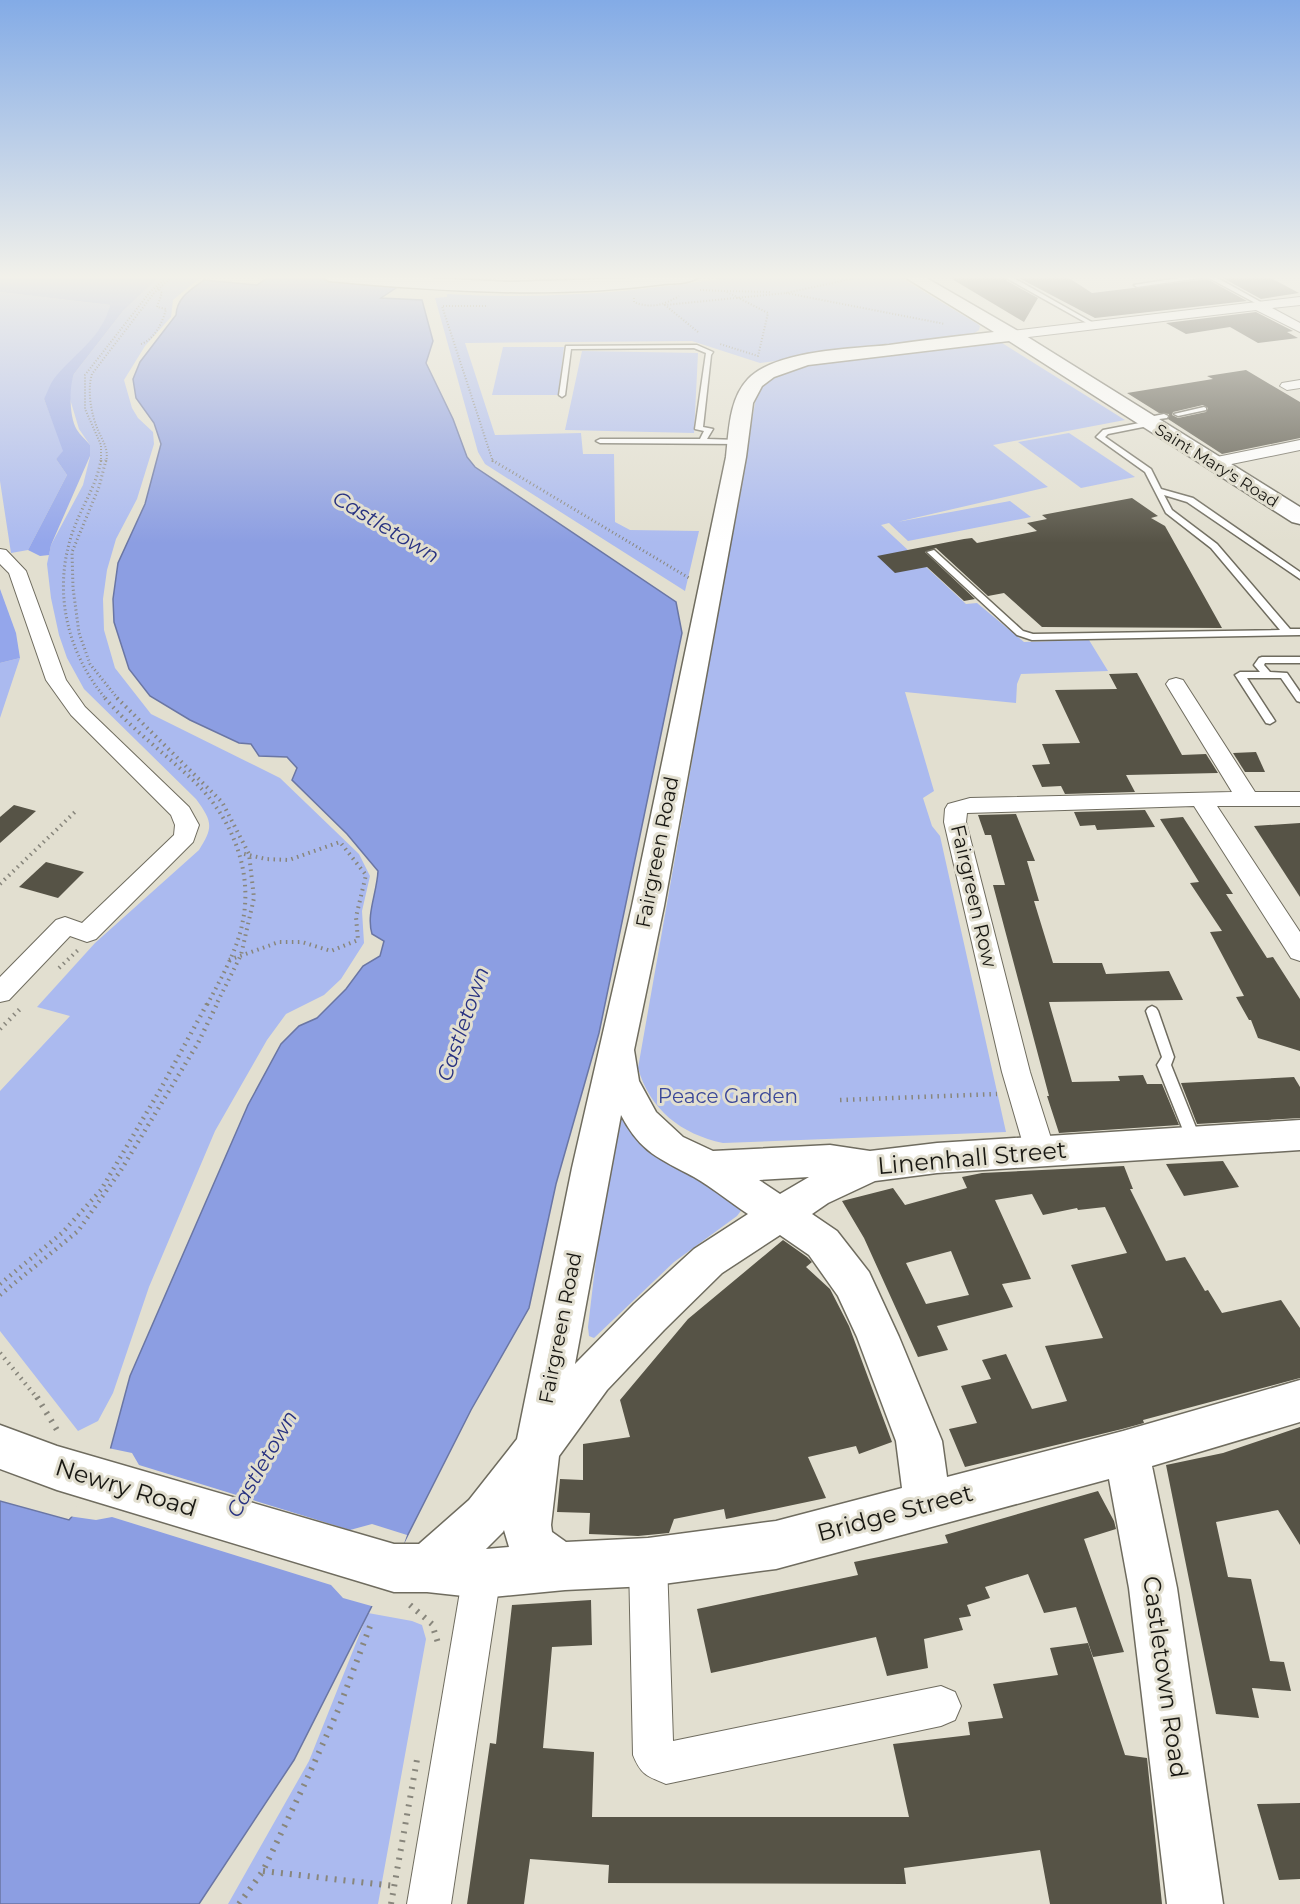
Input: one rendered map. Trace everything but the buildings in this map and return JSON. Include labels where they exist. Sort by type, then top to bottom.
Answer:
[{"type":"main road","name":"Fairgreen Road","points":[[566,1566],[537,1551],[528,1537],[537,1450],[591,1167],[648,906],[738,442],[744,400],[750,386],[784,365]]},
{"type":"main road","name":"Saint Mary's Road","points":[[1062,365],[1153,420],[1212,462],[1300,517]]},
{"type":"main road","points":[[618,1041],[621,1081],[643,1122],[670,1148],[709,1167],[823,1244],[839,1262],[854,1285],[919,1441],[927,1504]]},
{"type":"main road","name":"Linenhall Street","points":[[537,1450],[592,1376],[708,1261],[814,1192],[870,1166],[936,1158],[1300,1135]]},
{"type":"main road","points":[[709,1167],[830,1160],[870,1166]]},
{"type":"main road","name":"Bridge Street","points":[[482,1574],[566,1566],[648,1562],[776,1545],[1123,1452],[1300,1401]]},
{"type":"main road","name":"Newry Road","points":[[0,1448],[60,1453],[409,1579],[482,1574]]},
{"type":"main road","points":[[409,1579],[455,1546],[486,1516],[537,1450]]},
{"type":"main road","name":"Castletown Road","points":[[1123,1452],[1131,1472],[1152,1577],[1195,1904]]},
{"type":"street","points":[[1212,462],[1298,447]]},
{"type":"street","points":[[0,554],[16,571],[29,600],[56,680],[78,711],[181,812],[187,825],[185,837],[171,854],[108,910],[87,933],[65,926],[0,993]]},
{"type":"street","points":[[1176,684],[1248,799]]},
{"type":"street","points":[[1202,799],[1300,800]]},
{"type":"street","points":[[1202,799],[1300,952]]},
{"type":"street","name":"Fairgreen Row","points":[[1040,1151],[1022,1093],[955,822],[956,808],[970,805],[1202,799]]},
{"type":"street","points":[[648,1562],[653,1755],[666,1763],[941,1706]]},
{"type":"street","points":[[429,1904],[482,1574]]},
{"type":"lane","points":[[561,395],[565,365]]},
{"type":"lane","points":[[702,441],[708,429],[699,429],[707,365]]},
{"type":"lane","points":[[1178,414],[1204,409]]},
{"type":"lane","points":[[1153,420],[1106,432],[1100,437],[1148,471],[1169,511],[1214,546],[1287,632]]},
{"type":"lane","points":[[600,441],[738,442]]},
{"type":"lane","points":[[1160,491],[1190,500],[1300,576]]},
{"type":"lane","points":[[931,552],[1020,633],[1032,637],[1300,632]]},
{"type":"lane","points":[[1267,675],[1259,665],[1262,660],[1300,660]]},
{"type":"lane","points":[[1270,721],[1240,675],[1284,675],[1300,699]]},
{"type":"lane","points":[[1152,1011],[1168,1057],[1164,1065],[1195,1142]]},
{"type":"path","points":[[461,365],[493,462],[692,579]]},
{"type":"path","points":[[0,884],[76,810]]},
{"type":"path","points":[[228,960],[280,940],[308,941],[331,951],[358,940],[356,917],[366,875],[340,842],[289,860],[266,859],[240,854]]},
{"type":"path","points":[[53,974],[91,938],[87,933]]},
{"type":"path","points":[[0,1029],[23,1006]]},
{"type":"path","points":[[840,1100],[1022,1093]]},
{"type":"path","points":[[0,1353],[32,1389],[60,1453]]},
{"type":"path","points":[[409,1579],[432,1624],[438,1641],[436,1653]]},
{"type":"path","points":[[239,1904],[262,1871],[339,1708],[372,1621]]},
{"type":"path","points":[[391,1904],[420,1746]]},
{"type":"path","points":[[262,1871],[394,1886]]},
{"type":"green space","points":[[0,365],[71,365],[44,399],[64,451],[56,459],[67,475],[28,550],[11,553],[0,481]]},
{"type":"green space","points":[[81,365],[133,365],[124,380],[132,408],[138,418],[153,432],[154,444],[137,499],[116,539],[107,570],[103,599],[104,630],[115,668],[151,714],[280,778],[359,854],[370,876],[362,911],[364,943],[341,979],[324,995],[286,1014],[267,1040],[215,1131],[149,1287],[113,1393],[98,1421],[78,1431],[0,1331],[0,1091],[70,1016],[37,1007],[95,943],[199,850],[209,830],[209,824],[196,799],[84,689],[67,658],[59,635],[47,564],[51,545],[83,485],[90,457],[90,445],[79,429],[70,399],[70,385],[74,374]]},
{"type":"green space","points":[[454,365],[472,365],[495,435],[581,433],[583,454],[614,454],[615,522],[630,530],[699,531],[685,591],[485,464],[478,452]]},
{"type":"green space","points":[[499,365],[562,365],[558,395],[492,395]]},
{"type":"green space","points":[[579,365],[697,365],[694,433],[565,430]]},
{"type":"green space","name":"Peace Garden","points":[[808,365],[1037,365],[1125,420],[993,445],[1048,487],[897,522],[1010,501],[1031,517],[908,541],[889,523],[881,525],[966,604],[977,603],[1024,642],[1089,640],[1108,671],[1021,674],[1017,684],[1016,703],[905,692],[934,791],[923,798],[932,826],[940,836],[1006,1132],[723,1143],[694,1133],[669,1118],[650,1096],[638,1068],[757,392],[774,378]]},
{"type":"green space","points":[[1069,433],[1135,477],[1081,488],[1018,442]]},
{"type":"green space","points":[[20,658],[0,718],[0,663]]},
{"type":"green space","points":[[615,1098],[743,1208],[737,1216],[674,1262],[594,1338],[589,1336],[588,1327]]},
{"type":"green space","points":[[368,1613],[422,1625],[426,1639],[378,1904],[228,1904],[309,1761]]},
{"type":"shaded area","points":[[67,365],[81,365],[72,380],[71,410],[77,430],[90,445],[90,456],[51,545],[49,555],[40,556],[28,550],[67,475],[56,459],[63,451],[44,399],[55,377]]},
{"type":"shaded area","points":[[0,589],[16,633],[20,658],[0,663]]},
{"type":"water","name":"Castletown","points":[[139,365],[427,365],[453,419],[467,457],[475,467],[676,602],[682,633],[599,1033],[556,1184],[529,1308],[471,1410],[294,1760],[199,1904],[0,1904],[0,1501],[69,1520],[101,1484],[130,1376],[248,1105],[281,1044],[299,1026],[317,1018],[346,989],[363,966],[380,956],[384,941],[372,934],[370,926],[378,871],[347,834],[292,780],[297,768],[287,757],[259,756],[251,744],[239,743],[190,720],[150,696],[129,669],[114,622],[113,599],[118,563],[145,504],[161,444],[154,423],[136,398],[133,379]]},
{"type":"pier","points":[[108,1448],[132,1453],[139,1465],[350,1530],[372,1524],[407,1535],[398,1561],[375,1607],[343,1598],[331,1585],[112,1517],[96,1520],[68,1516],[99,1482]]}]
